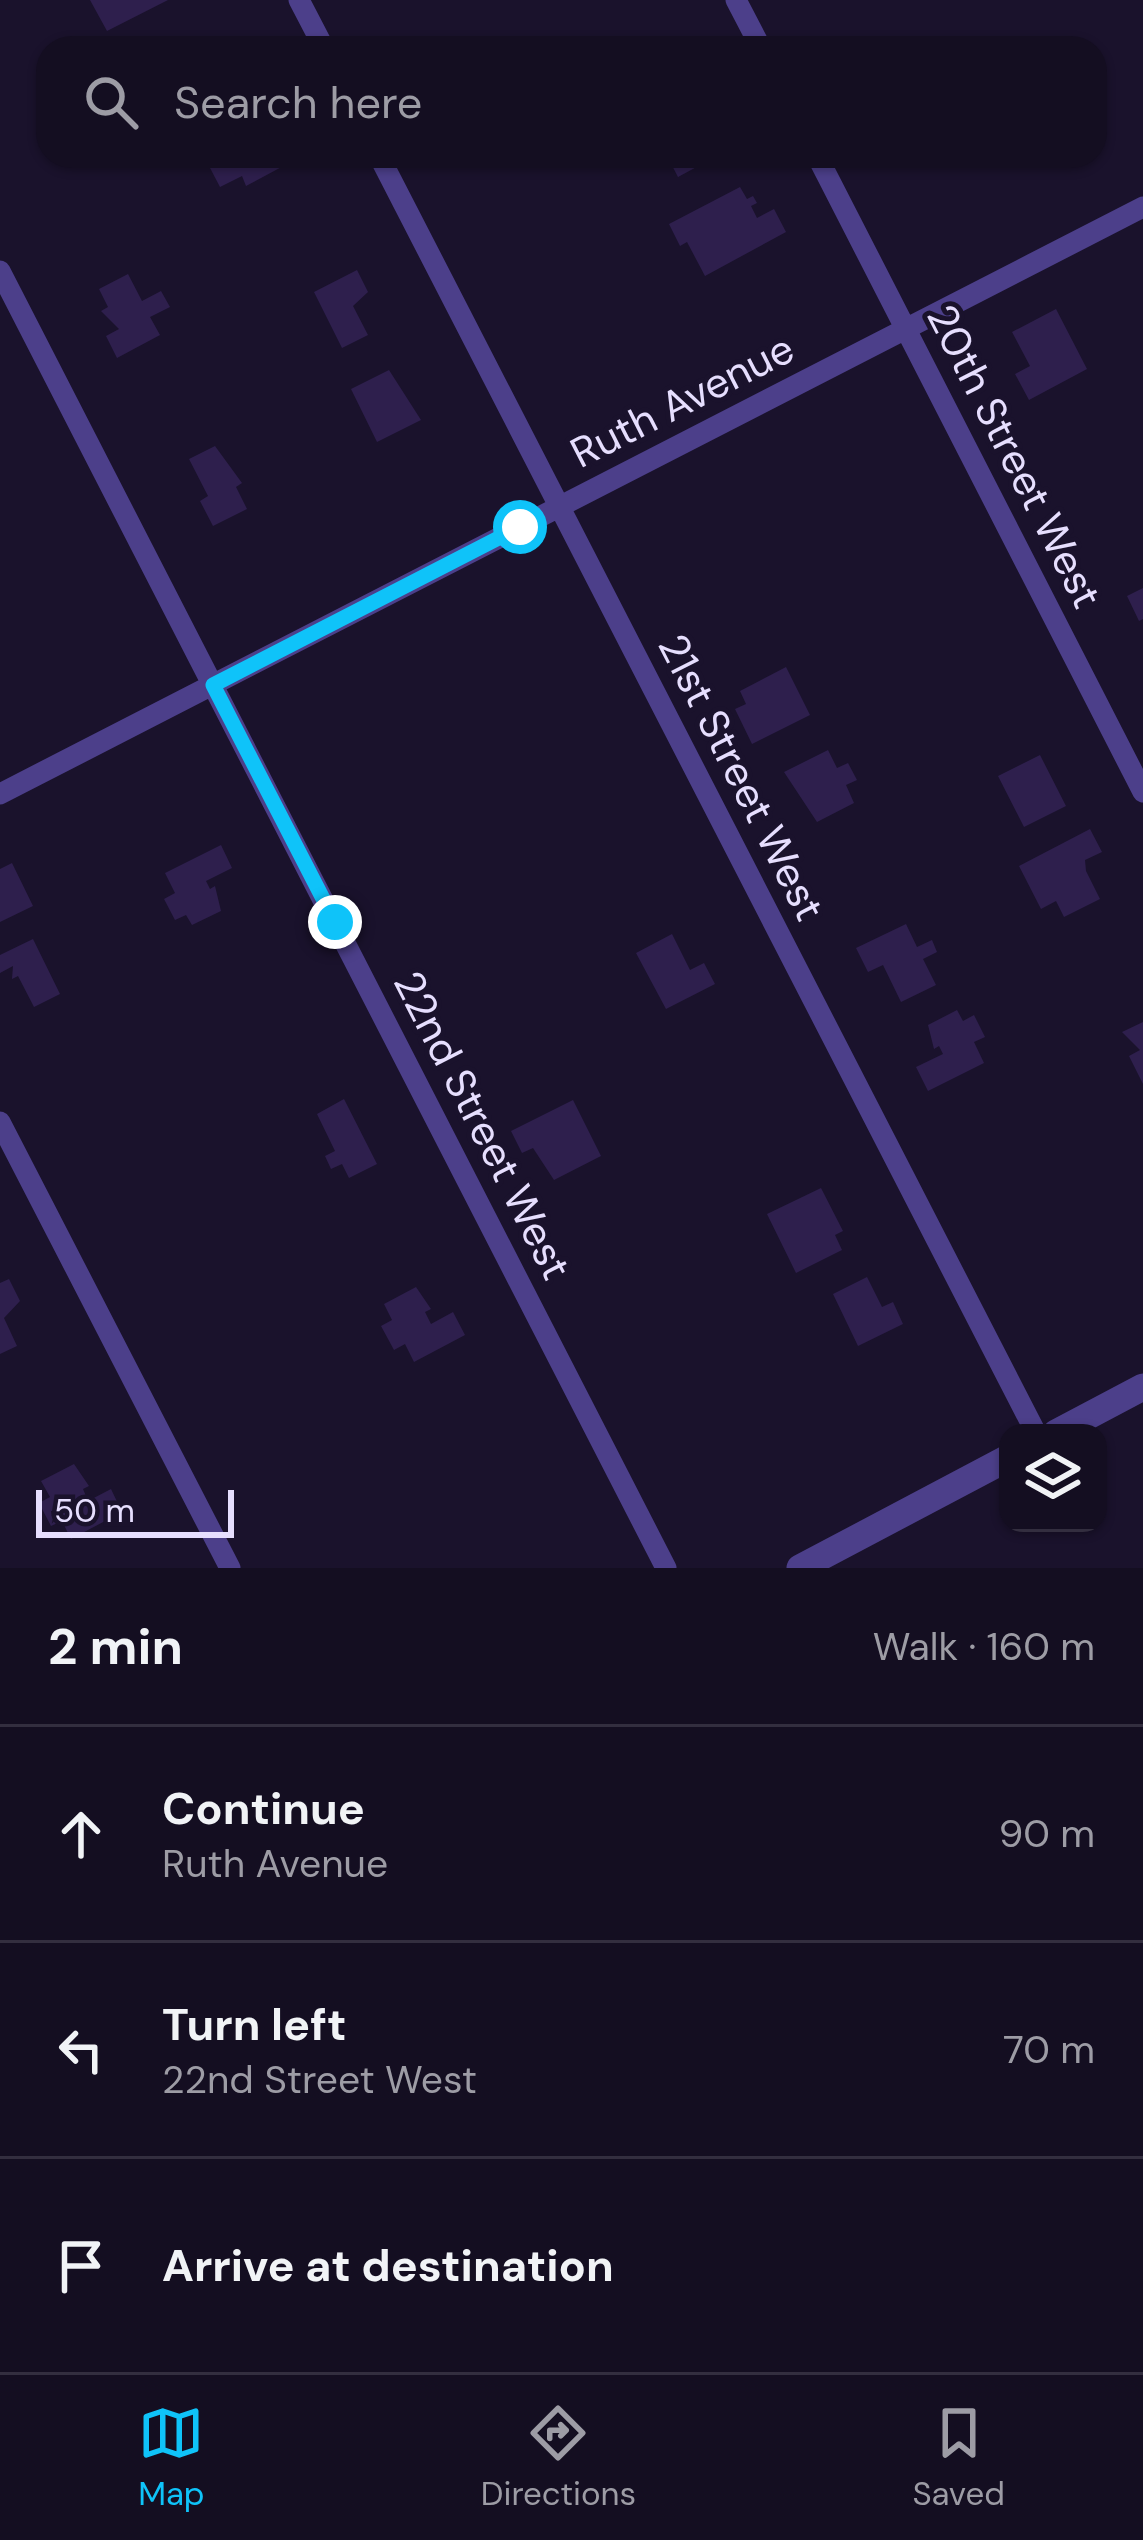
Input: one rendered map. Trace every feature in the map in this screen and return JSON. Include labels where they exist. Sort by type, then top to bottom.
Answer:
[{"type":"street","points":[[299,0],[318,36]]},
{"type":"street","points":[[736,0],[755,36]]},
{"type":"street","name":"21st Street West","points":[[385,168],[1031,1424]]},
{"type":"street","name":"20th Street West","points":[[823,168],[1143,792]]},
{"type":"street","name":"Ruth Avenue","points":[[0,794],[1143,207]]},
{"type":"street","name":"22nd Street West","points":[[0,271],[666,1568]]},
{"type":"street","points":[[0,1122],[230,1568]]},
{"type":"street","points":[[1073,1424],[1143,1387]]},
{"type":"street","points":[[800,1568],[999,1463]]},
{"type":"building","points":[[90,0],[168,0],[107,31]]},
{"type":"building","points":[[210,168],[280,168],[246,186],[242,176],[220,187]]},
{"type":"building","points":[[673,168],[695,168],[678,177]]},
{"type":"building","points":[[740,187],[747,199],[753,196],[757,203],[751,206],[757,218],[774,209],[786,232],[705,276],[687,242],[680,246],[669,224]]},
{"type":"building","points":[[357,270],[368,292],[353,306],[368,335],[342,348],[314,292]]},
{"type":"building","points":[[128,274],[142,301],[161,291],[170,307],[150,317],[160,335],[117,358],[106,336],[119,329],[101,311],[108,307],[99,289]]},
{"type":"building","points":[[1056,309],[1087,369],[1029,400],[1015,374],[1030,366],[1012,332]]},
{"type":"building","points":[[389,370],[421,420],[377,442],[351,389]]},
{"type":"building","points":[[215,446],[242,483],[236,487],[247,509],[213,526],[200,501],[208,496],[189,459]]},
{"type":"building","points":[[1143,588],[1143,619],[1139,621],[1127,596]]},
{"type":"building","points":[[786,667],[810,715],[752,744],[735,709],[746,704],[740,691]]},
{"type":"building","points":[[828,750],[837,768],[848,763],[857,780],[846,785],[854,803],[817,822],[784,772]]},
{"type":"building","points":[[1040,755],[1066,806],[1024,827],[998,776]]},
{"type":"building","points":[[1090,829],[1102,852],[1085,860],[1086,871],[1100,899],[1064,917],[1056,901],[1041,909],[1019,866]]},
{"type":"building","points":[[221,845],[232,868],[206,881],[210,889],[215,886],[221,911],[192,925],[186,915],[175,920],[164,899],[175,893],[165,873]]},
{"type":"building","points":[[12,863],[33,906],[0,922],[0,869]]},
{"type":"building","points":[[906,924],[917,947],[932,940],[937,952],[923,959],[936,985],[901,1002],[883,965],[868,972],[856,948]]},
{"type":"building","points":[[672,934],[690,970],[704,963],[715,984],[666,1009],[636,953]]},
{"type":"building","points":[[33,939],[60,994],[34,1007],[18,976],[12,979],[13,966],[0,973],[0,955]]},
{"type":"building","points":[[957,1010],[963,1021],[974,1015],[985,1037],[974,1042],[984,1063],[928,1091],[916,1067],[943,1054],[939,1046],[934,1049],[928,1025]]},
{"type":"building","points":[[1143,1022],[1143,1084],[1129,1056],[1140,1050],[1122,1032]]},
{"type":"building","points":[[344,1099],[377,1164],[349,1178],[342,1164],[331,1169],[325,1156],[335,1151],[317,1114]]},
{"type":"building","points":[[573,1100],[601,1156],[554,1180],[533,1148],[522,1153],[511,1131]]},
{"type":"building","points":[[821,1188],[843,1231],[835,1235],[842,1250],[796,1273],[767,1214]]},
{"type":"building","points":[[867,1277],[882,1307],[893,1302],[903,1324],[858,1346],[833,1294]]},
{"type":"building","points":[[9,1279],[20,1301],[4,1318],[17,1346],[0,1354],[0,1283]]},
{"type":"building","points":[[416,1287],[431,1309],[425,1312],[431,1324],[453,1312],[465,1335],[414,1362],[405,1344],[394,1350],[381,1326],[392,1320],[384,1304]]},
{"type":"building","points":[[74,1464],[89,1486],[83,1489],[88,1501],[111,1489],[122,1512],[71,1539],[62,1521],[51,1526],[39,1503],[50,1497],[41,1481]]},
{"type":"route","points":[[335,922],[213,685],[520,527]]}]
